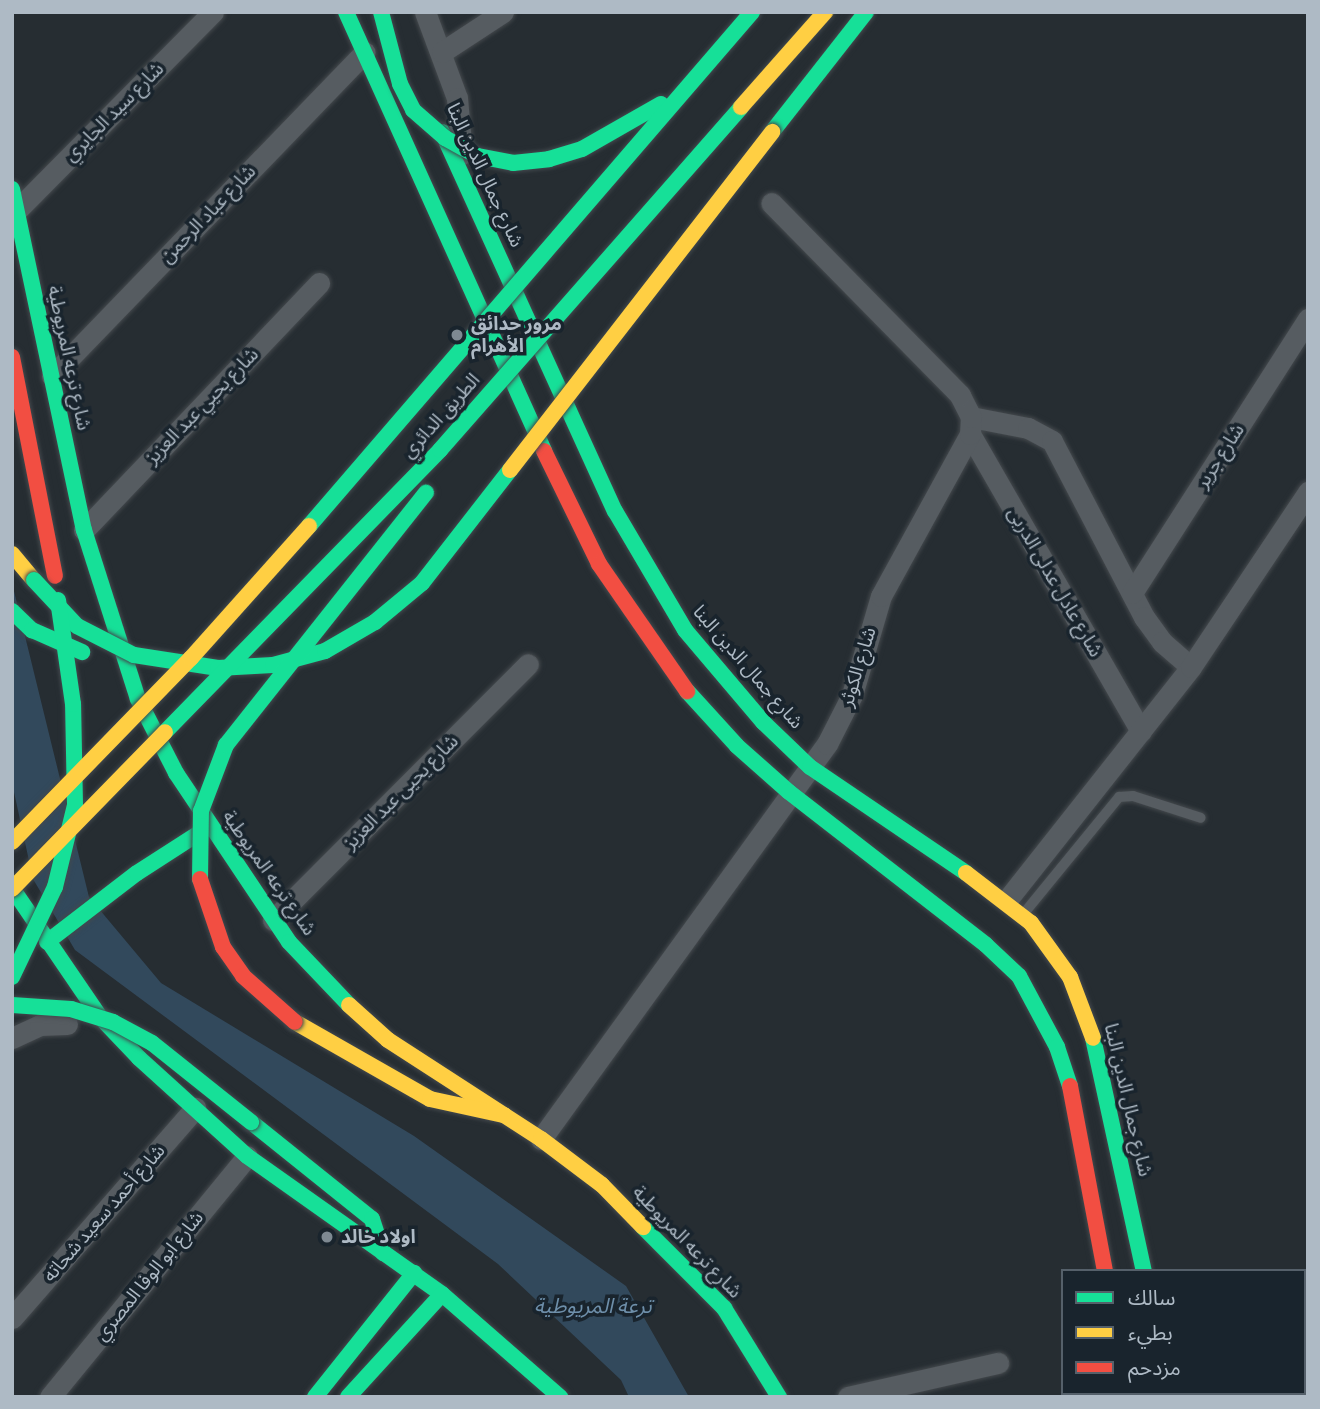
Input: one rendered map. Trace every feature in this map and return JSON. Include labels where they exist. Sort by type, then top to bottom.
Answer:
[{"type":"main road","points":[[346,12],[599,564],[676,680],[737,746],[789,792],[986,945],[1019,976],[1057,1048],[1072,1093],[1105,1269]]},
{"type":"main road","points":[[382,12],[400,84],[413,110],[445,138],[478,156],[513,163],[582,149],[687,88]]},
{"type":"main road","name":"شارع جمال الدين البنا","points":[[382,12],[462,175],[640,559],[685,630],[763,722],[810,767],[1015,907],[1070,977],[1090,1025],[1144,1269]]},
{"type":"main road","name":"الطريق الدائري","points":[[12,842],[266,574],[752,12]]},
{"type":"main road","name":"الطريق الدائري","points":[[12,888],[440,450],[825,12]]},
{"type":"main road","points":[[12,554],[77,626],[124,651],[165,661],[218,668],[273,665],[325,651],[375,622],[422,583],[866,12]]},
{"type":"main road","name":"شارع ترعه المريوطية","points":[[12,189],[84,530],[138,699],[176,773],[274,920],[344,1002],[388,1040],[541,1139],[602,1185],[724,1308],[779,1397]]},
{"type":"main road","points":[[12,357],[55,576],[76,744],[75,805],[55,887],[12,977]]},
{"type":"main road","points":[[440,450],[425,497],[412,516],[226,745],[201,811],[200,880],[223,947],[243,976],[295,1022],[430,1099],[504,1115]]},
{"type":"main road","points":[[203,620],[266,574]]},
{"type":"main road","points":[[12,611],[59,645],[88,653],[119,656],[171,640]]},
{"type":"main road","points":[[737,746],[763,722]]},
{"type":"main road","points":[[47,942],[114,891],[211,826]]},
{"type":"main road","points":[[12,888],[100,1017],[195,1108],[247,1156],[442,1294],[561,1397]]},
{"type":"main road","points":[[12,1005],[71,1009],[113,1022],[152,1043],[372,1219],[383,1253]]},
{"type":"main road","points":[[315,1397],[414,1273]]},
{"type":"main road","points":[[348,1397],[442,1294]]},
{"type":"street","name":"شارع سيد الجايري","points":[[16,211],[213,12]]},
{"type":"street","points":[[425,12],[457,98],[462,175]]},
{"type":"street","points":[[442,52],[503,12]]},
{"type":"street","name":"شارع عباد الرحمن","points":[[51,376],[365,52]]},
{"type":"street","points":[[771,203],[960,395],[970,426],[1028,428],[1052,441],[1132,593],[1162,642],[1191,667]]},
{"type":"street","name":"شارع يحيي عبد العزيز","points":[[84,530],[319,283]]},
{"type":"street","name":"شارع جرير","points":[[1132,593],[1308,320]]},
{"type":"street","name":"شارع عادل عدلى الدربى","points":[[970,426],[1141,730]]},
{"type":"street","name":"شارع الكوثر","points":[[541,1139],[789,792],[810,767],[852,695],[881,596],[970,426]]},
{"type":"street","points":[[1015,907],[1141,730],[1191,667],[1308,492]]},
{"type":"street","name":"شارع يحيى عبد العزيز","points":[[274,920],[528,664]]},
{"type":"street","points":[[12,1038],[40,1026],[67,1024],[122,1040]]},
{"type":"street","name":"شارع أحمد سعيد شحاته","points":[[12,1318],[195,1108]]},
{"type":"street","name":"شارع ابو الوفا المصري","points":[[50,1397],[247,1156]]},
{"type":"street","points":[[848,1397],[998,1363]]},
{"type":"lane","points":[[1015,907],[1118,797],[1133,796],[1201,818]]},
{"type":"water","name":"ترعة المريوطية","points":[[12,583],[89,897],[161,983],[414,1136],[626,1286],[689,1397],[629,1397],[621,1380],[498,1264],[75,950],[33,879],[12,783]]},
{"type":"traffic: fast","points":[[346,12],[544,451]]},
{"type":"traffic: fast","points":[[381,12],[400,84],[413,110],[445,138],[478,156],[513,163],[549,159],[582,149],[661,104]]},
{"type":"traffic: fast","points":[[309,526],[752,12]]},
{"type":"traffic: fast","points":[[772,132],[866,12]]},
{"type":"traffic: fast","points":[[165,732],[440,450],[741,107]]},
{"type":"traffic: fast","points":[[442,132],[615,511],[685,630],[763,722],[810,767],[966,873]]},
{"type":"traffic: fast","points":[[12,189],[84,530],[138,699],[176,773],[289,942],[349,1005]]},
{"type":"traffic: fast","points":[[34,580],[77,626],[134,655],[218,668],[273,665],[325,651],[375,622],[422,583],[510,470]]},
{"type":"traffic: fast","points":[[200,879],[201,811],[226,745],[426,493]]},
{"type":"traffic: fast","points":[[12,977],[55,887],[75,805],[73,704],[58,600]]},
{"type":"traffic: fast","points":[[12,611],[32,630],[82,652]]},
{"type":"traffic: fast","points":[[687,691],[737,746],[789,792],[986,945],[1019,976],[1057,1047],[1070,1086]]},
{"type":"traffic: fast","points":[[47,942],[137,873],[210,826]]},
{"type":"traffic: fast","points":[[12,888],[100,1017],[139,1058],[247,1156],[442,1294],[560,1397]]},
{"type":"traffic: fast","points":[[12,1005],[71,1009],[113,1022],[152,1043],[251,1122]]},
{"type":"traffic: fast","points":[[1093,1038],[1144,1269]]},
{"type":"traffic: fast","points":[[251,1122],[372,1219],[383,1253]]},
{"type":"traffic: fast","points":[[643,1227],[724,1308],[779,1397]]},
{"type":"traffic: fast","points":[[315,1397],[414,1273]]},
{"type":"traffic: fast","points":[[348,1397],[442,1294]]},
{"type":"traffic: slow","points":[[741,107],[825,12]]},
{"type":"traffic: slow","points":[[510,470],[772,132]]},
{"type":"traffic: slow","points":[[12,842],[191,658],[309,526]]},
{"type":"traffic: slow","points":[[12,554],[34,580]]},
{"type":"traffic: slow","points":[[12,889],[165,732]]},
{"type":"traffic: slow","points":[[966,873],[1031,923],[1070,977],[1093,1038]]},
{"type":"traffic: slow","points":[[349,1005],[388,1040],[541,1139],[602,1185],[643,1227]]},
{"type":"traffic: slow","points":[[295,1022],[430,1099],[504,1115]]},
{"type":"traffic: jam","points":[[12,357],[55,576]]},
{"type":"traffic: jam","points":[[544,451],[599,564],[687,691]]},
{"type":"traffic: jam","points":[[200,879],[223,947],[243,976],[295,1022]]},
{"type":"traffic: jam","points":[[1070,1086],[1105,1269]]},
{"type":"place","name":"مرور حدائق الأهرام","points":[[457,335]]},
{"type":"place","name":"اولاد خالد","points":[[327,1237]]}]
